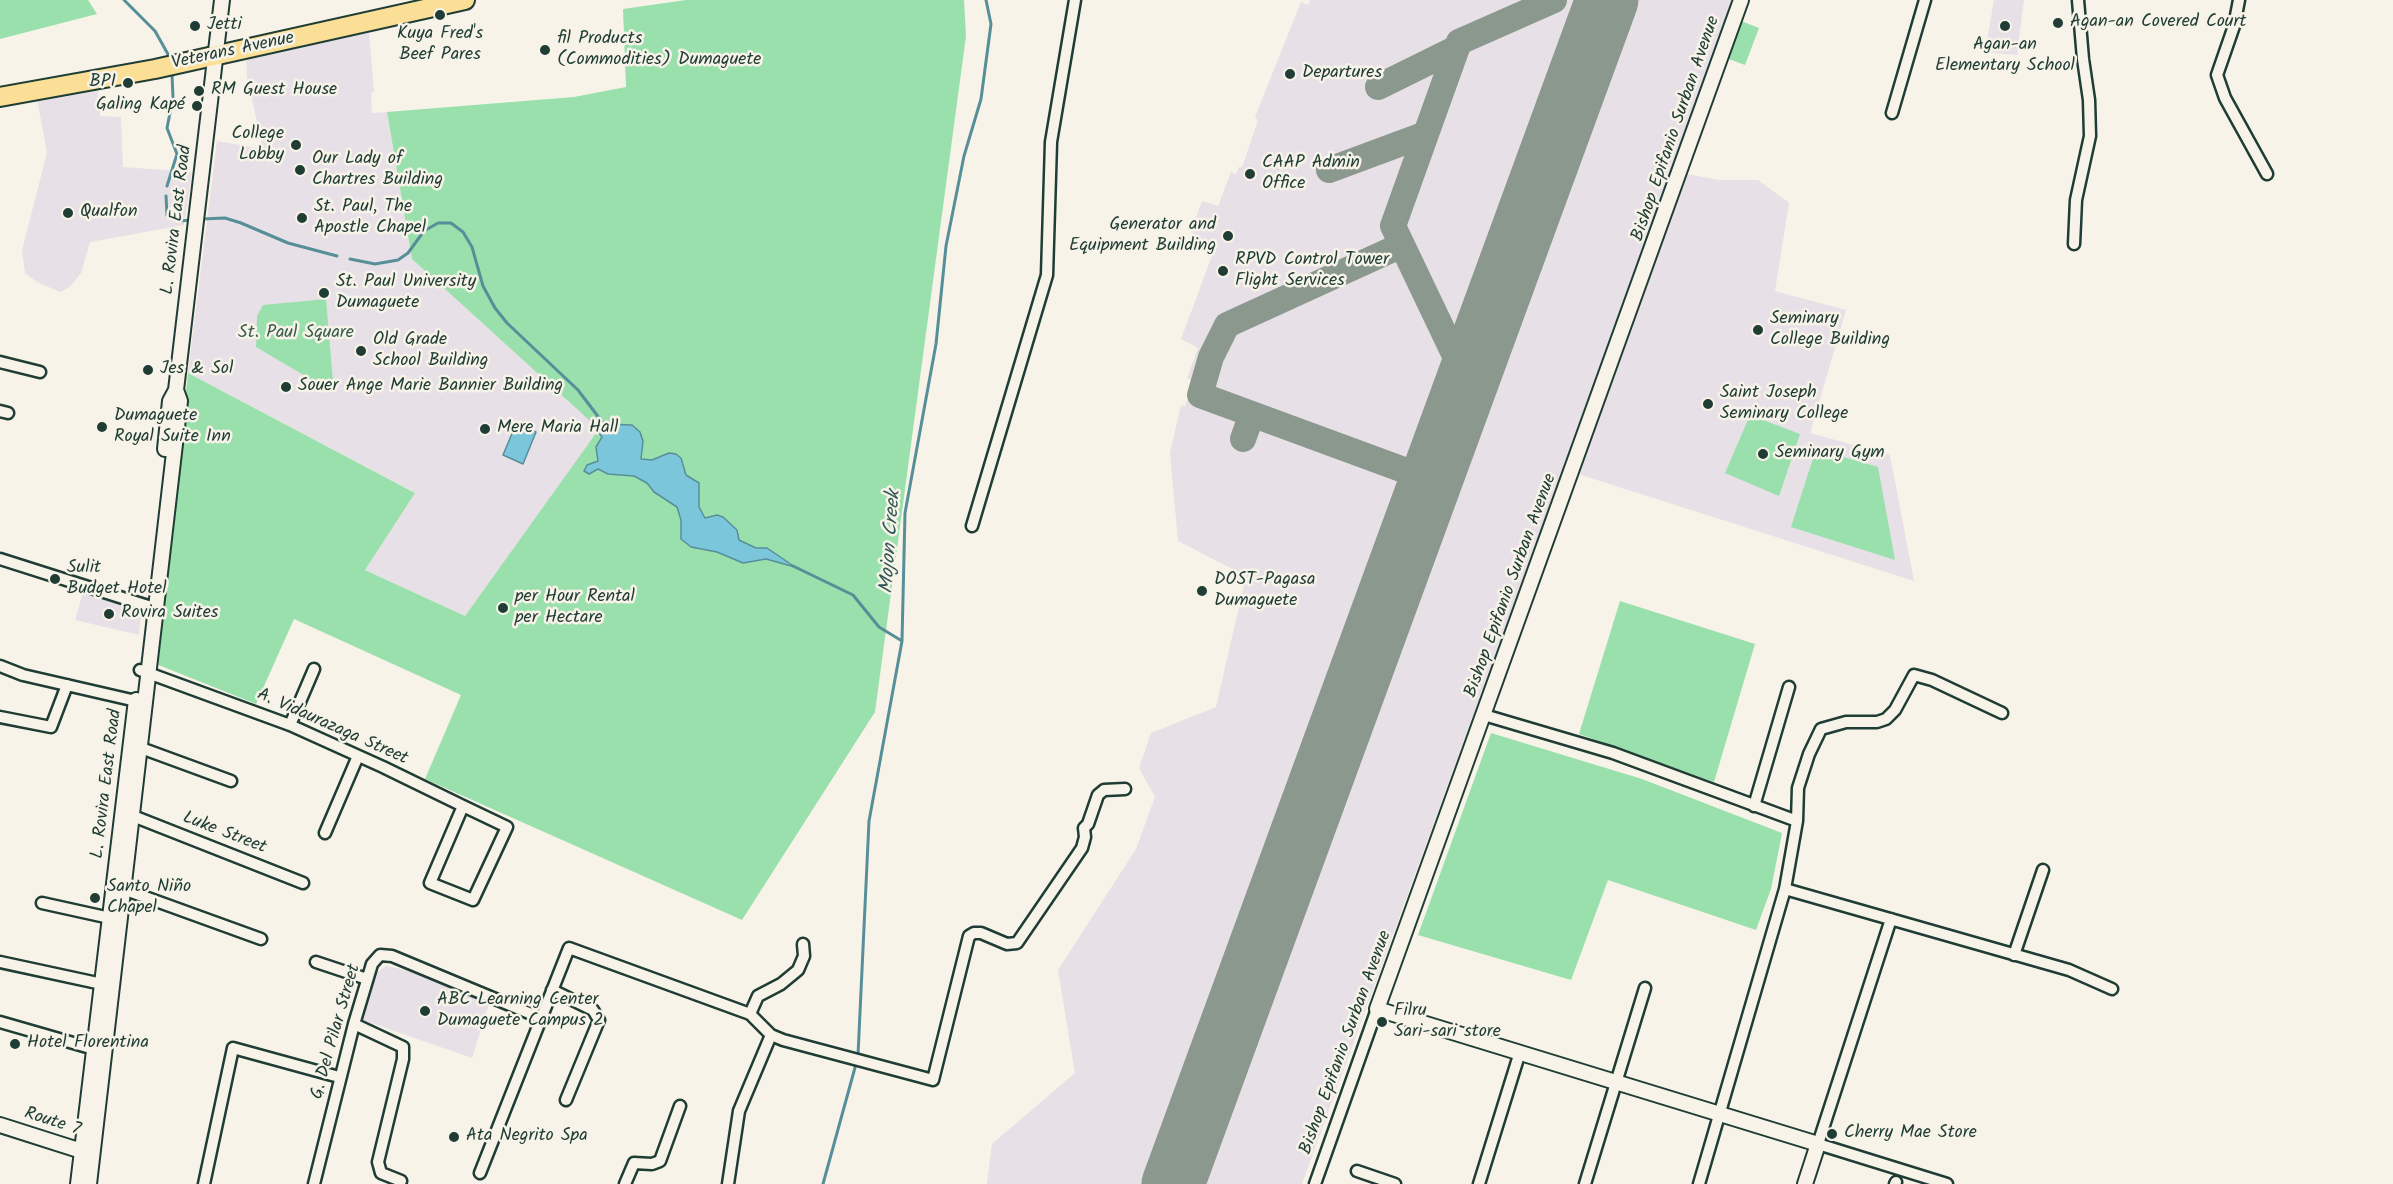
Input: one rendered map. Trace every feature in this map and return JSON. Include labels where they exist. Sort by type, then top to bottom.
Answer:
[{"type":"highway","name":"Veterans Avenue","points":[[0,97],[155,69],[465,0]]},
{"type":"main road","name":"L. Rovira East Road","points":[[89,1184],[87,1153],[94,1049],[104,1014],[102,984],[110,918],[123,889],[133,816],[131,786],[141,748],[148,606],[170,401],[176,390],[222,0]]},
{"type":"main road","name":"Bishop Epifanio Surban Avenue","points":[[1377,1009],[1485,715],[1741,0]]},
{"type":"main road","name":"L. Rovira East Road","points":[[78,1184],[87,1153],[131,786],[136,701],[144,671],[180,401],[176,390]]},
{"type":"main road","points":[[1377,1009],[1818,1144],[1805,1184]]},
{"type":"main road","name":"Route 7","points":[[0,1125],[87,1153]]},
{"type":"street","points":[[972,526],[1047,275],[1051,142],[1076,0]]},
{"type":"street","points":[[1892,113],[1925,0]]},
{"type":"street","points":[[2074,244],[2076,200],[2090,136],[2089,100],[2078,0]]},
{"type":"street","points":[[2239,0],[2234,26],[2217,75],[2225,98],[2267,174]]},
{"type":"street","points":[[0,362],[40,372]]},
{"type":"street","points":[[0,559],[148,606]]},
{"type":"street","points":[[0,666],[66,685],[136,701]]},
{"type":"street","points":[[290,725],[314,669]]},
{"type":"street","name":"A. Vidaurazaga Street","points":[[144,671],[290,725],[358,756],[463,806],[507,827],[473,900],[429,883],[463,806]]},
{"type":"street","points":[[1699,1184],[1785,889],[1797,820],[1798,788],[1809,754],[1821,729],[1846,722],[1877,722],[1886,719],[1895,710],[1914,675],[1932,680],[2002,713]]},
{"type":"street","points":[[0,717],[51,727],[66,685]]},
{"type":"street","points":[[1754,806],[1789,687]]},
{"type":"street","points":[[1485,715],[1613,753],[1797,820]]},
{"type":"street","points":[[141,748],[231,782]]},
{"type":"street","points":[[325,833],[358,756]]},
{"type":"street","points":[[480,1173],[569,948],[750,1014],[771,1035],[809,1048],[933,1080],[969,936],[981,933],[1007,944],[1017,942],[1082,848],[1085,837],[1084,828],[1088,824],[1098,795],[1104,790],[1125,789]]},
{"type":"street","name":"Luke Street","points":[[133,816],[303,883]]},
{"type":"street","points":[[2014,955],[2043,870]]},
{"type":"street","points":[[123,889],[261,939]]},
{"type":"street","points":[[1785,889],[2069,970],[2112,989]]},
{"type":"street","points":[[42,903],[110,918]]},
{"type":"street","points":[[1891,919],[1818,1144],[1947,1184]]},
{"type":"street","points":[[750,1014],[758,996],[781,984],[798,969],[804,956],[803,944]]},
{"type":"street","name":"G. Del Pilar Street","points":[[314,1184],[339,1077],[375,958],[386,954],[541,1018]]},
{"type":"street","points":[[0,962],[102,984]]},
{"type":"street","points":[[316,962],[367,979]]},
{"type":"street","points":[[1585,1184],[1645,988]]},
{"type":"street","points":[[552,990],[593,1010],[599,1020],[566,1100]]},
{"type":"street","name":"Bishop Epifanio Surban Avenue","points":[[1315,1184],[1377,1009]]},
{"type":"street","points":[[0,1022],[94,1049]]},
{"type":"street","points":[[354,1023],[403,1047],[403,1059],[378,1162],[381,1173],[401,1181]]},
{"type":"street","points":[[728,1184],[739,1111],[771,1035]]},
{"type":"street","points":[[204,1184],[233,1048],[339,1077]]},
{"type":"street","points":[[1479,1184],[1520,1052]]},
{"type":"street","points":[[625,1184],[634,1163],[652,1164],[660,1161],[680,1106]]},
{"type":"street","points":[[1357,1172],[1395,1184]]},
{"type":"shaded area","points":[[1310,0],[1734,0],[1302,1184],[987,1184],[992,1144],[1075,1073],[1058,970],[1136,849],[1155,797],[1139,768],[1151,733],[1216,707],[1246,576],[1178,541],[1170,453],[1181,405],[1185,406],[1194,381],[1187,378],[1198,348],[1181,339],[1213,253],[1191,231],[1202,201],[1218,206],[1231,172],[1236,174],[1239,167],[1242,167],[1258,121],[1255,117],[1301,2],[1308,5]]},
{"type":"shaded area","name":"Agan-an Elementary School","points":[[1994,0],[2024,0],[2017,55],[1985,52]]},
{"type":"shaded area","name":"St. Paul University Dumaguete","points":[[369,33],[374,92],[371,93],[372,113],[387,112],[412,259],[600,428],[465,616],[365,570],[414,492],[188,373],[217,141],[263,149],[247,77],[246,55]]},
{"type":"shaded area","points":[[98,89],[100,116],[121,117],[123,167],[192,172],[184,225],[90,242],[81,273],[70,287],[60,292],[37,282],[25,273],[22,250],[47,153],[37,99]]},
{"type":"shaded area","name":"Saint Joseph Seminary College","points":[[1682,173],[1719,180],[1758,180],[1789,203],[1775,291],[1846,310],[1810,433],[1890,455],[1914,581],[1575,473]]},
{"type":"shaded area","name":"Rovira Suites","points":[[84,589],[142,608],[139,635],[75,620]]},
{"type":"shaded area","name":"ABC Learning Center Dumaguete Campus 2","points":[[386,966],[411,971],[489,1004],[472,1058],[360,1019],[376,973]]},
{"type":"green space","points":[[0,0],[88,0],[97,14],[0,39]]},
{"type":"green space","points":[[686,0],[964,0],[966,36],[875,712],[742,920],[425,779],[461,695],[294,619],[256,704],[156,664],[188,373],[415,493],[365,570],[465,616],[599,429],[412,259],[387,112],[574,97],[626,87],[623,9]]},
{"type":"green space","points":[[1741,21],[1759,28],[1745,65],[1726,58]]},
{"type":"green space","name":"St. Paul Square","points":[[326,299],[334,393],[256,347],[257,316],[263,305]]},
{"type":"green space","name":"Seminary Gym","points":[[1750,415],[1800,434],[1779,496],[1725,473]]},
{"type":"green space","points":[[1816,449],[1878,467],[1895,560],[1791,527]]},
{"type":"green space","points":[[1620,601],[1755,644],[1714,782],[1579,734]]},
{"type":"green space","points":[[1491,733],[1642,779],[1782,833],[1771,889],[1756,930],[1608,880],[1571,980],[1418,935]]},
{"type":"water","points":[[516,424],[536,432],[523,464],[503,455]]},
{"type":"water","points":[[605,424],[632,425],[640,432],[643,441],[641,459],[652,460],[669,453],[676,454],[681,458],[686,475],[699,483],[699,507],[705,518],[717,515],[723,517],[737,530],[739,540],[756,548],[767,548],[795,567],[766,559],[743,563],[717,552],[691,547],[681,539],[681,520],[677,507],[654,492],[647,483],[634,476],[608,474],[598,469],[589,474],[584,471],[587,465],[598,461],[596,447],[602,437],[599,433]]},
{"type":"waterway","points":[[124,0],[155,31],[169,56]]},
{"type":"waterway","name":"Mojon Creek","points":[[858,1055],[869,821],[902,641],[905,513],[936,344],[946,246],[964,156],[981,99],[991,24],[986,0]]},
{"type":"waterway","points":[[167,186],[177,154],[167,128],[173,98],[172,74]]},
{"type":"waterway","points":[[166,196],[167,215],[179,221],[192,220]]},
{"type":"waterway","points":[[202,219],[225,218],[288,243],[337,256]]},
{"type":"waterway","points":[[350,259],[375,264],[398,260],[408,253],[424,231],[438,223],[451,223],[463,232],[472,247],[483,286],[495,308],[507,323],[578,390],[606,427]]},
{"type":"waterway","points":[[793,566],[853,595],[879,627],[902,641]]},
{"type":"waterway","name":"Mojon Creek","points":[[823,1184],[856,1064]]},
{"type":"taxiway","points":[[1467,381],[1393,226],[1459,42],[1554,0]]},
{"type":"taxiway","points":[[1378,87],[1457,48]]},
{"type":"taxiway","points":[[1329,170],[1426,134]]},
{"type":"taxiway","points":[[1402,245],[1227,325],[1211,357],[1200,395],[1431,480]]},
{"type":"taxiway","points":[[1243,439],[1252,414]]},
{"type":"runway","points":[[1173,1184],[1607,0]]},
{"type":"place","name":"Kuya Fred's Beef Pares","points":[[440,15]]},
{"type":"place","name":"Agan-an Covered Court","points":[[2058,23]]},
{"type":"place","name":"Jetti","points":[[195,26]]},
{"type":"place","name":"Agan-an Elementary School","points":[[2005,26]]},
{"type":"place","name":"fil Products (Commodities) Dumaguete","points":[[545,50]]},
{"type":"place","name":"Departures","points":[[1290,74]]},
{"type":"place","name":"BPI","points":[[128,83]]},
{"type":"place","name":"RM Guest House","points":[[199,91]]},
{"type":"place","name":"Galing Kapé","points":[[197,106]]},
{"type":"place","name":"College Lobby","points":[[296,145]]},
{"type":"place","name":"Our Lady of Chartres Building","points":[[300,170]]},
{"type":"place","name":"CAAP Admin Office","points":[[1250,174]]},
{"type":"place","name":"Qualfon","points":[[68,213]]},
{"type":"place","name":"St. Paul, The Apostle Chapel","points":[[302,218]]},
{"type":"place","name":"Generator and Equipment Building","points":[[1228,236]]},
{"type":"place","name":"RPVD Control Tower Flight Services","points":[[1223,271]]},
{"type":"place","name":"St. Paul University Dumaguete","points":[[324,293]]},
{"type":"place","name":"Seminary College Building","points":[[1758,330]]},
{"type":"place","name":"Old Grade School Building","points":[[361,351]]},
{"type":"place","name":"Jes & Sol","points":[[148,370]]},
{"type":"place","name":"Souer Ange Marie Bannier Building","points":[[286,387]]},
{"type":"place","name":"Saint Joseph Seminary College","points":[[1708,404]]},
{"type":"place","name":"Dumaguete Royal Suite Inn","points":[[102,427]]},
{"type":"place","name":"Mere Maria Hall","points":[[485,429]]},
{"type":"place","name":"Seminary Gym","points":[[1763,454]]},
{"type":"place","name":"Sulit Budget Hotel","points":[[55,579]]},
{"type":"place","name":"DOST-Pagasa Dumaguete","points":[[1202,591]]},
{"type":"place","name":"per Hour Rental per Hectare","points":[[503,608]]},
{"type":"place","name":"Rovira Suites","points":[[109,614]]},
{"type":"place","name":"Santo Niño Chapel","points":[[95,898]]},
{"type":"place","name":"ABC Learning Center Dumaguete Campus 2","points":[[425,1011]]},
{"type":"place","name":"Filru Sari-sari store","points":[[1382,1022]]},
{"type":"place","name":"Hotel Florentina","points":[[15,1044]]},
{"type":"place","name":"Cherry Mae Store","points":[[1832,1134]]},
{"type":"place","name":"Ata Negrito Spa","points":[[454,1137]]}]
